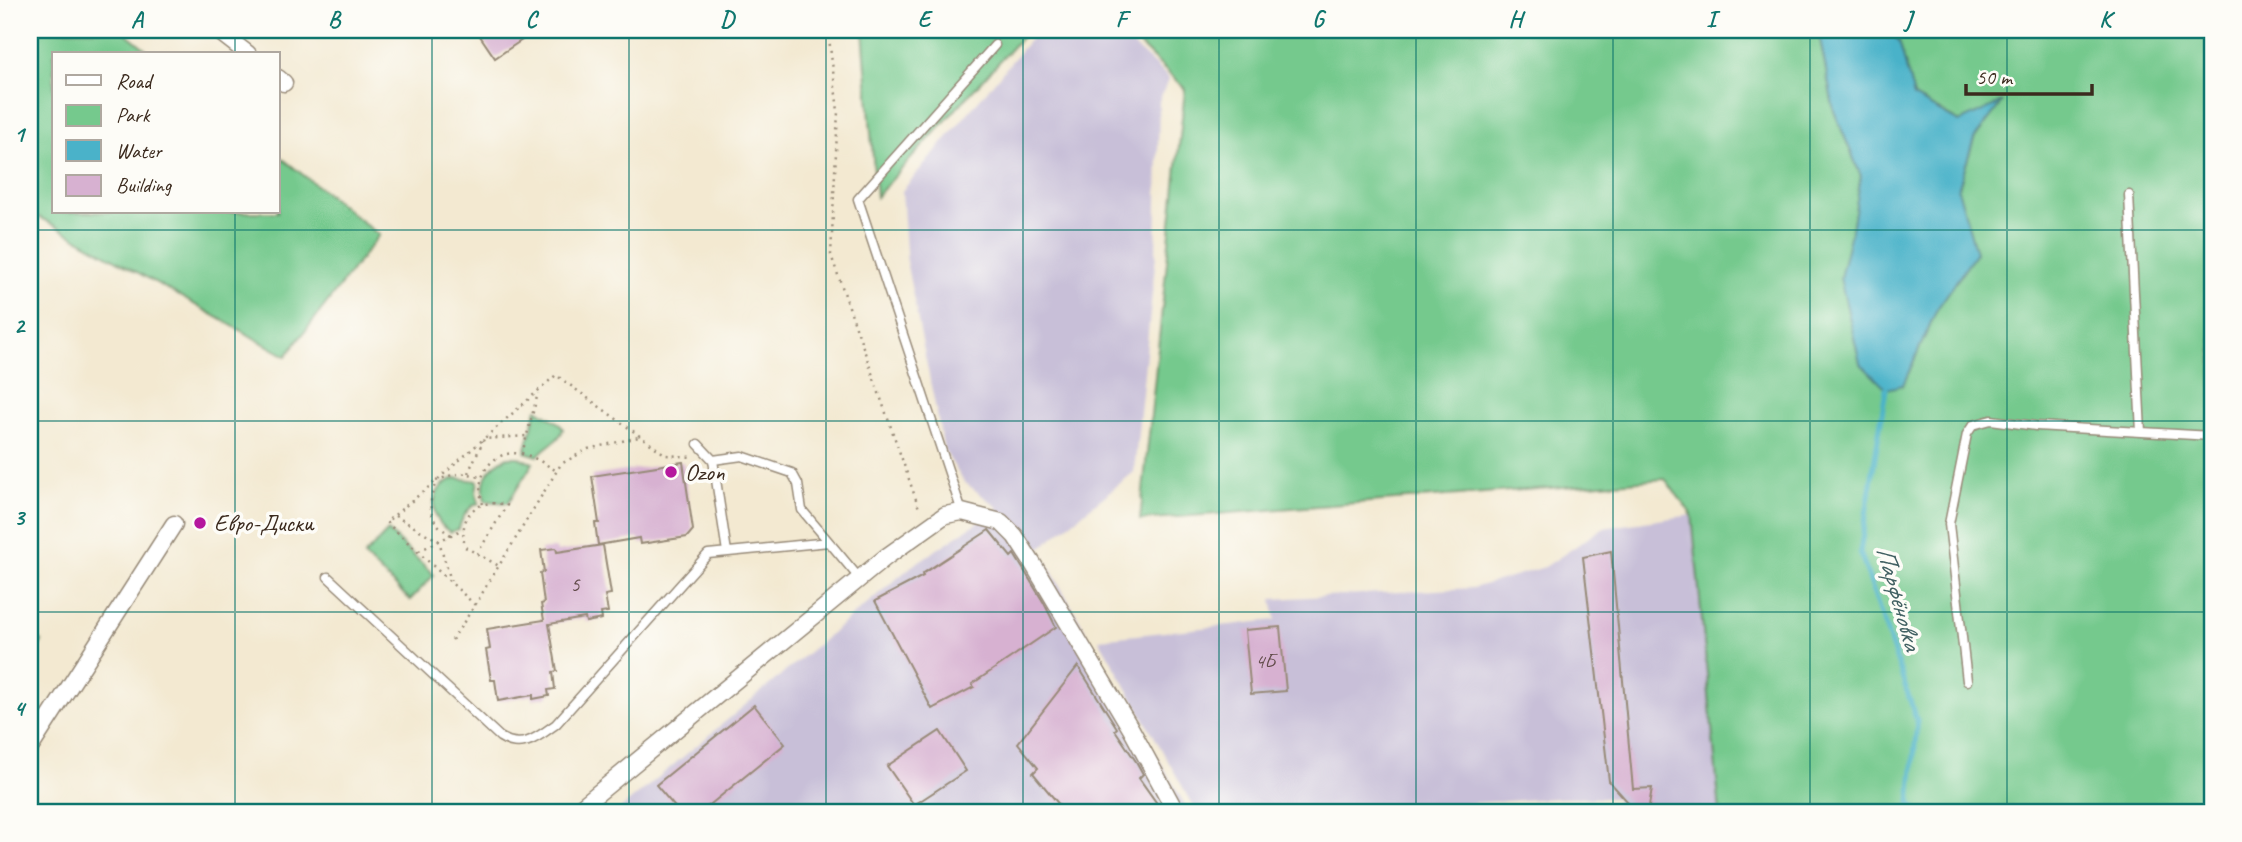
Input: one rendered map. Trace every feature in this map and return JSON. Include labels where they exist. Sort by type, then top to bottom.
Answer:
[{"type":"street","points":[[217,30],[245,52]]},
{"type":"street","points":[[575,812],[926,527],[945,515],[961,512],[1000,522],[1015,536],[1177,812]]},
{"type":"street","points":[[30,748],[174,524]]},
{"type":"lane","points":[[2211,30],[2212,44]]},
{"type":"lane","points":[[961,512],[858,199],[995,45]]},
{"type":"lane","points":[[2129,195],[2141,432]]},
{"type":"lane","points":[[1967,681],[1949,524],[1967,434],[1973,425],[1991,420],[2036,426],[2212,436]]},
{"type":"lane","points":[[698,444],[713,460],[727,552]]},
{"type":"lane","points":[[713,460],[742,456],[792,473],[798,484],[802,510],[860,579]]},
{"type":"lane","points":[[328,577],[500,737],[507,741],[523,743],[535,739],[556,724],[708,554],[829,542]]},
{"type":"path","points":[[828,30],[838,111],[831,255],[926,527]]},
{"type":"path","points":[[475,605],[386,522],[556,375],[666,455],[713,460]]},
{"type":"path","points":[[522,454],[538,391]]},
{"type":"path","points":[[484,439],[526,436]]},
{"type":"path","points":[[452,640],[561,464],[588,449],[640,436]]},
{"type":"path","points":[[468,474],[484,439]]},
{"type":"path","points":[[483,504],[479,491],[485,468],[503,455],[522,454],[557,471]]},
{"type":"path","points":[[451,535],[436,524],[432,516],[430,498],[436,481],[454,474],[481,478]]},
{"type":"path","points":[[477,554],[506,505],[494,502],[483,504],[471,512],[463,529],[465,547],[477,554],[499,566]]},
{"type":"path","points":[[394,515],[439,541],[452,584]]},
{"type":"path","points":[[418,552],[463,529]]},
{"type":"shaded area","points":[[1038,30],[1116,30],[1169,78],[1159,101],[1156,254],[1134,472],[1039,549],[1189,812],[617,812],[912,566],[999,508],[964,482],[944,450],[907,266],[902,191]]},
{"type":"shaded area","points":[[1692,515],[1720,812],[1615,812],[1617,798],[1561,798],[1308,812],[1197,812],[1099,639],[1276,620],[1272,599],[1473,588],[1545,567],[1603,528]]},
{"type":"green space","points":[[30,30],[122,30],[150,52],[52,52],[52,214],[280,214],[280,157],[379,235],[286,356],[41,218],[30,216]]},
{"type":"green space","points":[[863,30],[1028,30],[876,197]]},
{"type":"green space","points":[[1124,30],[1820,30],[1834,111],[1861,176],[1853,224],[1903,385],[1937,309],[1976,253],[1958,190],[1974,139],[2001,103],[1960,122],[1914,97],[1899,41],[1886,30],[2212,30],[2212,812],[1720,812],[1692,515],[1665,479],[1140,520],[1185,89]]},
{"type":"green space","points":[[537,409],[560,424],[563,429],[559,437],[538,456],[525,452]]},
{"type":"green space","points":[[508,457],[518,457],[533,463],[508,503],[485,501],[484,486],[487,474]]},
{"type":"green space","points":[[456,478],[478,481],[476,492],[479,503],[466,513],[459,529],[450,532],[437,519],[434,503],[440,488]]},
{"type":"green space","points":[[388,531],[434,575],[410,600],[364,556]]},
{"type":"green space","points":[[30,633],[42,641],[30,663]]},
{"type":"water","points":[[1820,30],[1886,30],[1899,41],[1914,97],[1959,122],[2002,102],[1974,139],[1958,189],[1976,253],[1937,309],[1903,385],[1886,389],[1860,363],[1840,278],[1861,176],[1834,111]]},
{"type":"building","points":[[476,30],[537,30],[495,58]]},
{"type":"building","points":[[683,462],[693,530],[687,537],[640,544],[639,538],[598,545],[595,523],[599,523],[592,476]]},
{"type":"building","points":[[989,530],[1011,557],[1014,554],[1056,627],[972,684],[974,687],[932,709],[875,601],[923,576],[922,574]]},
{"type":"building","points":[[603,545],[611,594],[605,595],[608,612],[601,613],[602,619],[586,622],[585,618],[549,624],[557,671],[553,672],[555,689],[548,690],[549,696],[533,699],[533,695],[498,701],[486,650],[490,649],[487,629],[544,620],[541,604],[544,603],[540,573],[544,572],[541,550],[556,548],[557,552]]},
{"type":"building","points":[[1611,551],[1633,789],[1652,788],[1648,812],[1627,812],[1628,802],[1609,781],[1583,557]]},
{"type":"building","points":[[1280,627],[1286,691],[1251,694],[1245,630]]},
{"type":"building","points":[[1078,666],[1143,774],[1139,778],[1163,812],[1065,812],[1033,773],[1038,768],[1018,743]]},
{"type":"building","points":[[754,705],[785,744],[701,812],[679,812],[656,785]]},
{"type":"building","points":[[940,731],[966,771],[914,805],[887,766]]},
{"type":"waterway","name":"Парфёновка","points":[[1886,389],[1860,552],[1917,721],[1910,803],[1919,812]]},
{"type":"place","name":"Ozon","points":[[671,472]]},
{"type":"place","name":"Евро-Диски","points":[[200,523]]}]
